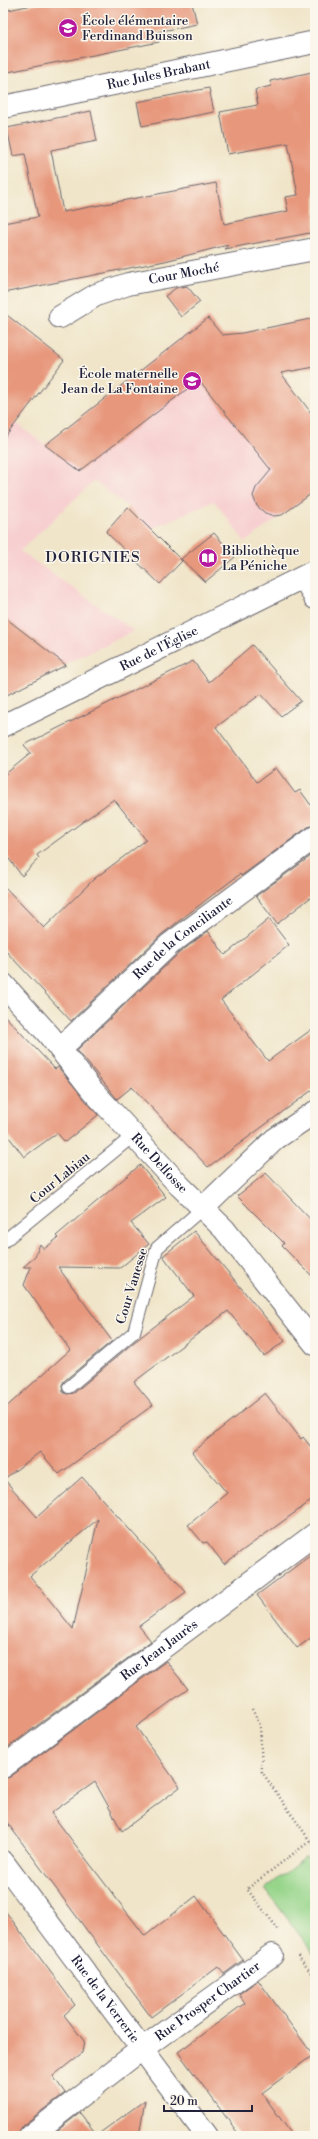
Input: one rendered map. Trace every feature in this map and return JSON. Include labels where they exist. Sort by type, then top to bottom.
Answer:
[{"type":"street","name":"Rue Jules Brabant","points":[[3,107],[315,42]]},
{"type":"street","name":"Cour Moché","points":[[60,317],[96,295],[128,284],[315,249]]},
{"type":"street","points":[[309,574],[315,598]]},
{"type":"street","name":"Rue de l'Église","points":[[3,726],[309,574]]},
{"type":"street","name":"Rue de la Conciliante","points":[[60,1049],[170,944],[315,836]]},
{"type":"street","name":"Rue Delfosse","points":[[3,984],[31,1014],[83,1079],[180,1186],[224,1229],[312,1334]]},
{"type":"street","points":[[203,1208],[275,1139],[315,1112]]},
{"type":"street","name":"Rue Jean Jaurès","points":[[3,1766],[315,1534]]},
{"type":"street","name":"Rue de la Verrerie","points":[[3,1862],[143,2048],[207,2136]]},
{"type":"street","name":"Rue Prosper Chartier","points":[[30,2136],[143,2048],[272,1955]]},
{"type":"lane","name":"Cour Labiau","points":[[3,1242],[134,1135]]},
{"type":"lane","name":"Cour Vanesse","points":[[69,1387],[134,1332],[157,1248],[203,1208]]},
{"type":"path","points":[[252,1709],[260,1725],[262,1772],[315,1848]]},
{"type":"path","points":[[279,1930],[247,1889],[310,1841]]},
{"type":"path","points":[[297,1954],[315,1978]]},
{"type":"shaded area","name":"École maternelle Jean de La Fontaine","points":[[208,317],[315,456],[315,491],[245,542],[214,501],[150,529],[128,507],[94,481],[20,551],[134,631],[65,664],[12,623],[3,635],[3,413],[45,445]]},
{"type":"green space","points":[[306,1857],[315,1869],[315,1955],[265,1889]]},
{"type":"building","name":"École élémentaire Ferdinand Buisson","points":[[42,3],[192,3],[197,24],[157,32],[159,42],[3,73],[3,11]]},
{"type":"building","points":[[312,72],[315,89],[315,232],[225,249],[228,245],[165,261],[3,293],[3,223],[38,217],[25,154],[13,156],[7,128],[91,111],[97,141],[51,150],[63,212],[216,183],[224,224],[288,211],[285,197],[298,195],[288,143],[228,154],[220,112],[258,105],[255,90],[271,86],[270,81]]},
{"type":"building","points":[[209,88],[214,112],[142,126],[137,102]]},
{"type":"building","points":[[187,286],[200,302],[181,317],[165,296],[176,288]]},
{"type":"building","points":[[3,312],[64,360],[3,440]]},
{"type":"building","points":[[208,318],[222,335],[242,333],[315,318],[315,367],[281,373],[315,418],[315,491],[282,515],[274,516],[265,513],[257,506],[253,496],[256,488],[271,470],[199,380],[80,471],[45,445]]},
{"type":"building","points":[[128,507],[182,561],[160,584],[106,532]]},
{"type":"building","name":"Bibliothèque La Péniche","points":[[214,533],[235,557],[205,582],[181,559]]},
{"type":"building","points":[[3,616],[66,665],[3,697]]},
{"type":"building","points":[[252,645],[301,701],[281,716],[261,694],[216,727],[257,782],[276,768],[295,793],[300,790],[315,811],[315,825],[308,827],[241,876],[240,874],[162,934],[71,1021],[3,948],[3,885],[44,928],[94,879],[146,840],[114,799],[37,855],[39,858],[22,876],[3,851],[3,776],[31,753],[24,745],[193,661],[209,682]]},
{"type":"building","points":[[315,853],[315,894],[277,924],[256,896]]},
{"type":"building","points":[[269,919],[289,945],[221,1000],[268,1061],[315,1027],[315,1088],[208,1167],[132,1087],[117,1099],[77,1050],[178,954],[208,931],[225,955]]},
{"type":"building","points":[[3,1014],[55,1069],[58,1067],[98,1115],[65,1142],[57,1133],[24,1157],[3,1129]]},
{"type":"building","points":[[140,1165],[166,1197],[131,1223],[149,1244],[120,1268],[58,1267],[112,1341],[64,1381],[62,1385],[63,1392],[67,1394],[74,1393],[133,1343],[194,1296],[163,1256],[194,1231],[285,1341],[264,1356],[228,1311],[134,1382],[153,1405],[59,1474],[40,1452],[4,1479],[37,1517],[82,1477],[186,1592],[139,1626],[151,1641],[3,1751],[3,1410],[70,1350],[24,1285],[31,1267],[23,1267],[35,1257],[40,1244],[44,1249],[58,1238],[56,1236]],"holes":[[[98,1519],[73,1629],[30,1576]]]},
{"type":"building","points":[[266,1173],[315,1224],[315,1279],[282,1246],[284,1243],[237,1196]]},
{"type":"building","points":[[265,1393],[301,1439],[303,1437],[315,1452],[315,1498],[224,1564],[207,1542],[203,1543],[188,1525],[227,1493],[192,1452]]},
{"type":"building","points":[[315,1552],[315,1635],[297,1648],[257,1595]]},
{"type":"building","points":[[166,1661],[188,1689],[136,1727],[180,1787],[122,1831],[95,1782],[51,1813],[145,1936],[196,1896],[243,1960],[224,1974],[218,1967],[151,2017],[3,1817],[3,1779],[10,1777]]},
{"type":"building","points":[[3,1908],[75,2005],[64,2015],[84,2041],[82,2053],[53,2076],[65,2093],[22,2126],[18,2136],[3,2136]]},
{"type":"building","points":[[258,1980],[313,2055],[262,2093],[293,2136],[240,2136],[178,2052],[245,2003],[239,1994]]},
{"type":"building","points":[[145,2100],[139,2136],[50,2136],[80,2113],[97,2135]]},
{"type":"place","name":"École élémentaire Ferdinand Buisson","points":[[68,28]]},
{"type":"place","name":"École maternelle Jean de La Fontaine","points":[[192,381]]},
{"type":"place","name":"Bibliothèque La Péniche","points":[[208,558]]},
{"type":"district","name":"DORIGNIES","points":[[93,557]]}]
